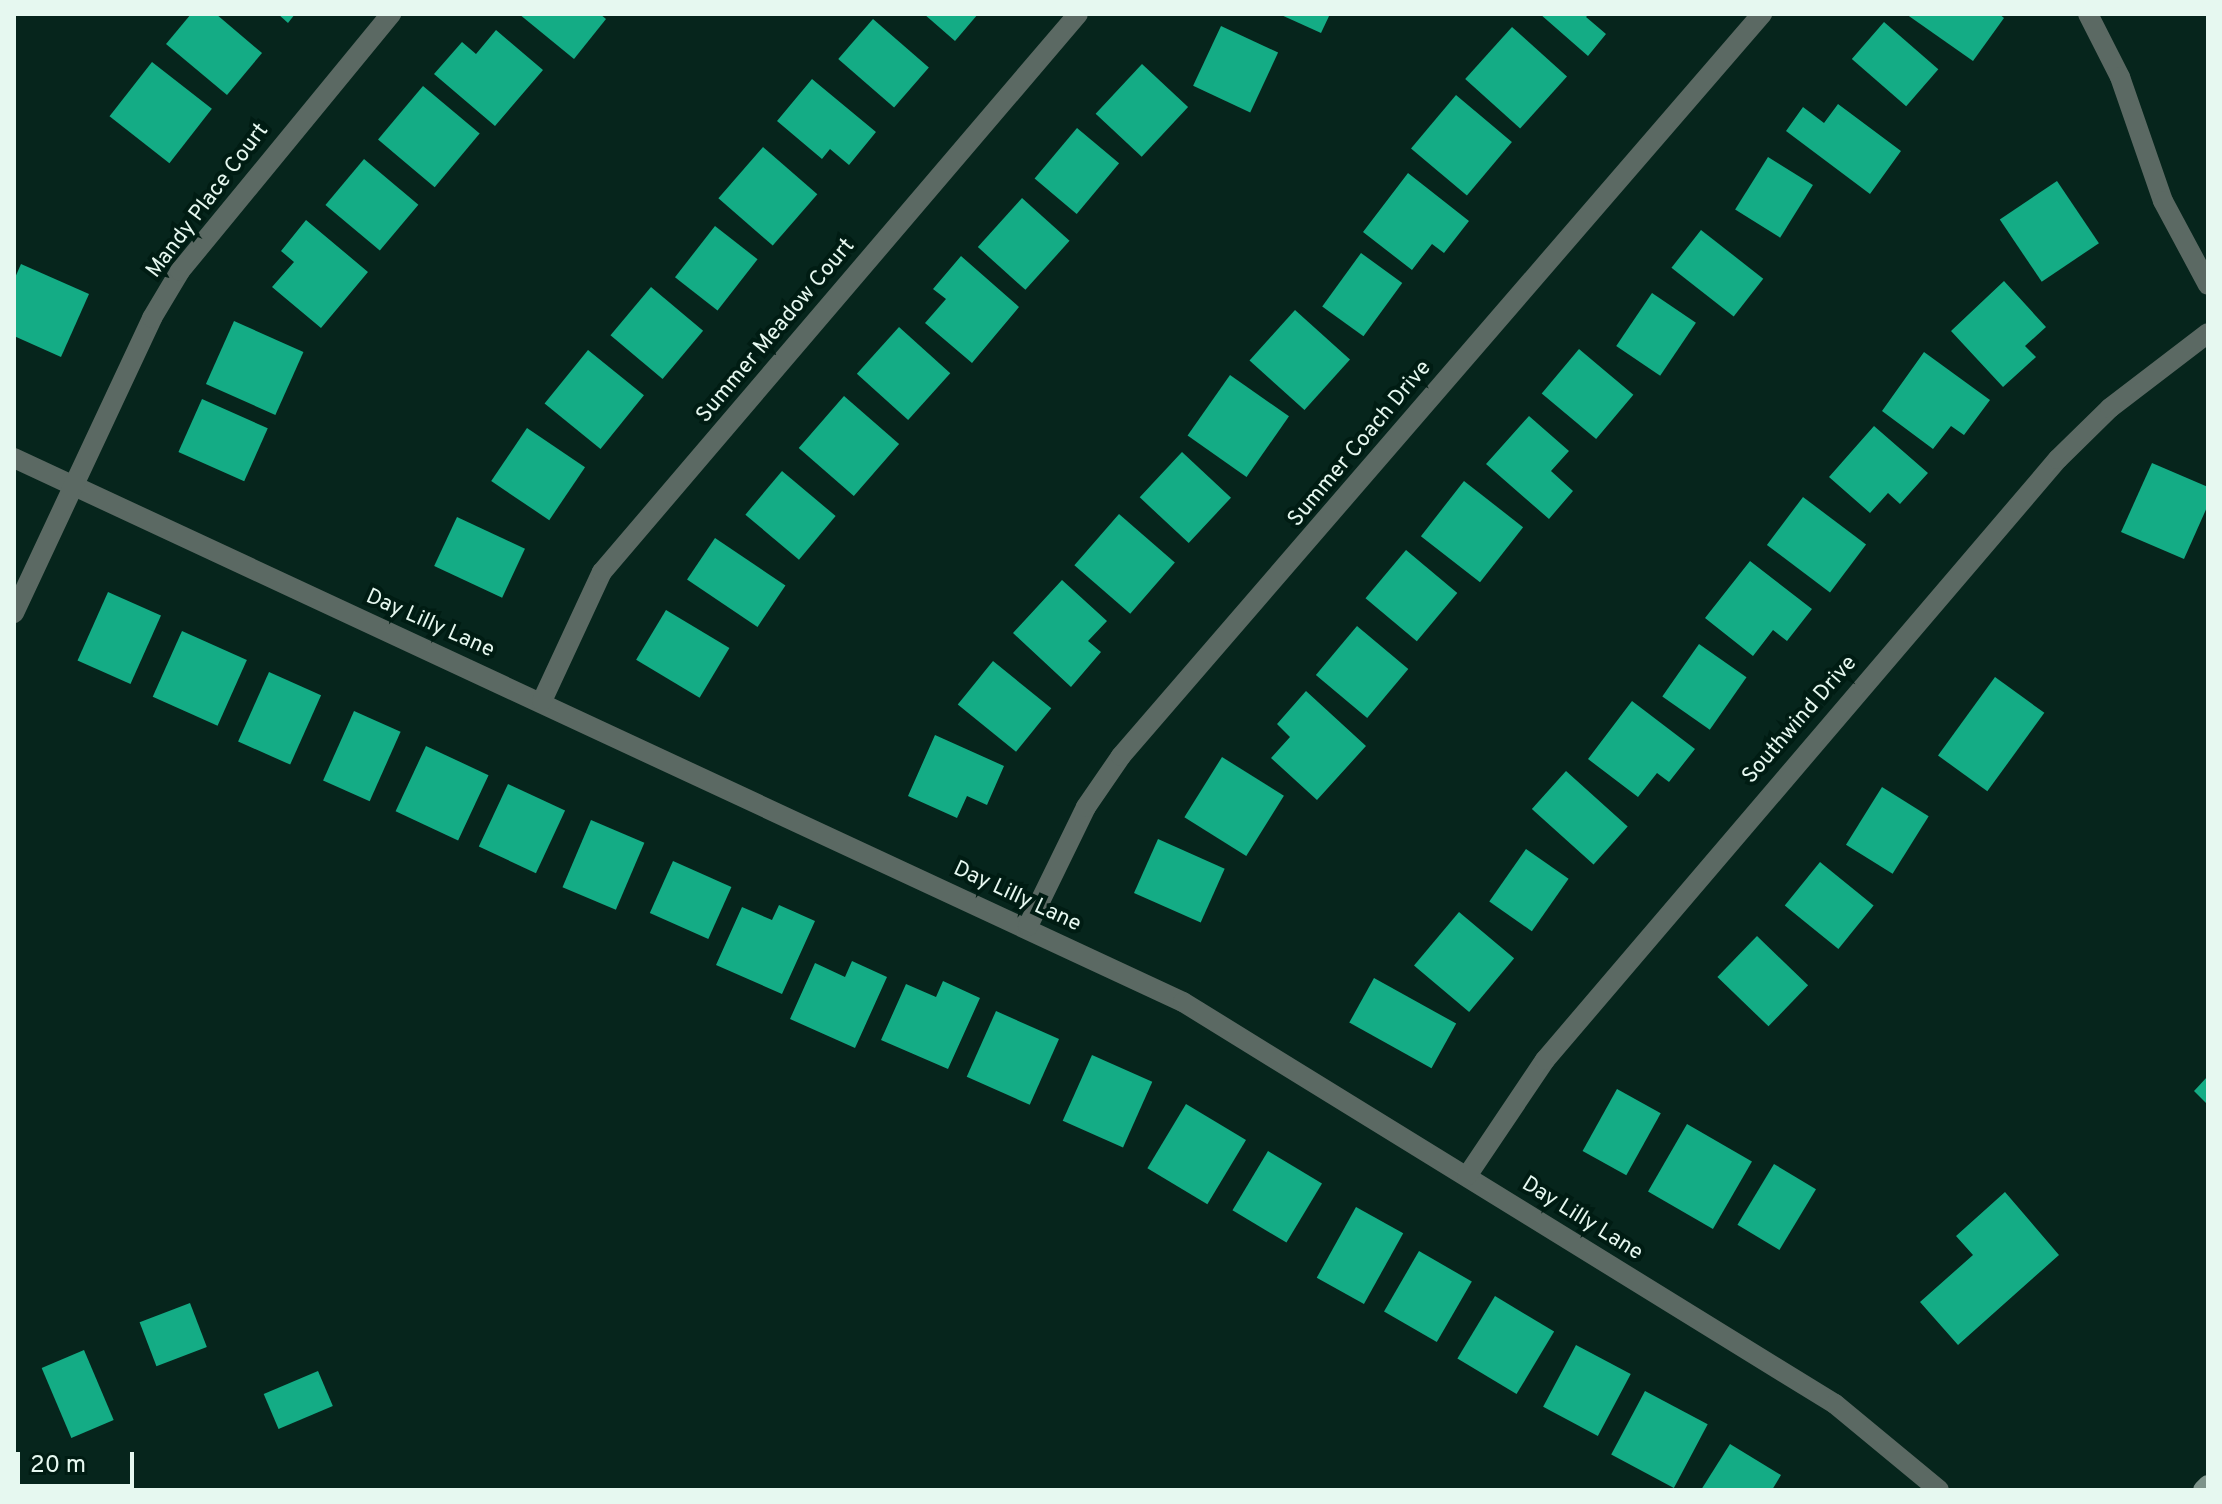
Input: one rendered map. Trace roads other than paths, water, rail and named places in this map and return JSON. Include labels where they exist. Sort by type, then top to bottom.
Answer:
[{"type":"main road","points":[[2203,1490],[2208,1485]]},
{"type":"street","name":"Mandy Place Court","points":[[14,613],[152,318],[180,271],[391,14]]},
{"type":"street","name":"Summer Meadow Court","points":[[542,701],[602,572],[1078,14]]},
{"type":"street","name":"Summer Coach Drive","points":[[1028,926],[1086,807],[1121,756],[1762,14]]},
{"type":"street","points":[[2088,14],[2120,77],[2163,201],[2208,285]]},
{"type":"street","name":"Southwind Drive","points":[[1467,1176],[1545,1060],[2058,459],[2110,408],[2208,333]]},
{"type":"street","name":"Day Lilly Lane","points":[[14,458],[542,701],[652,756],[1028,926],[1253,1042],[1835,1404],[1939,1490]]}]
